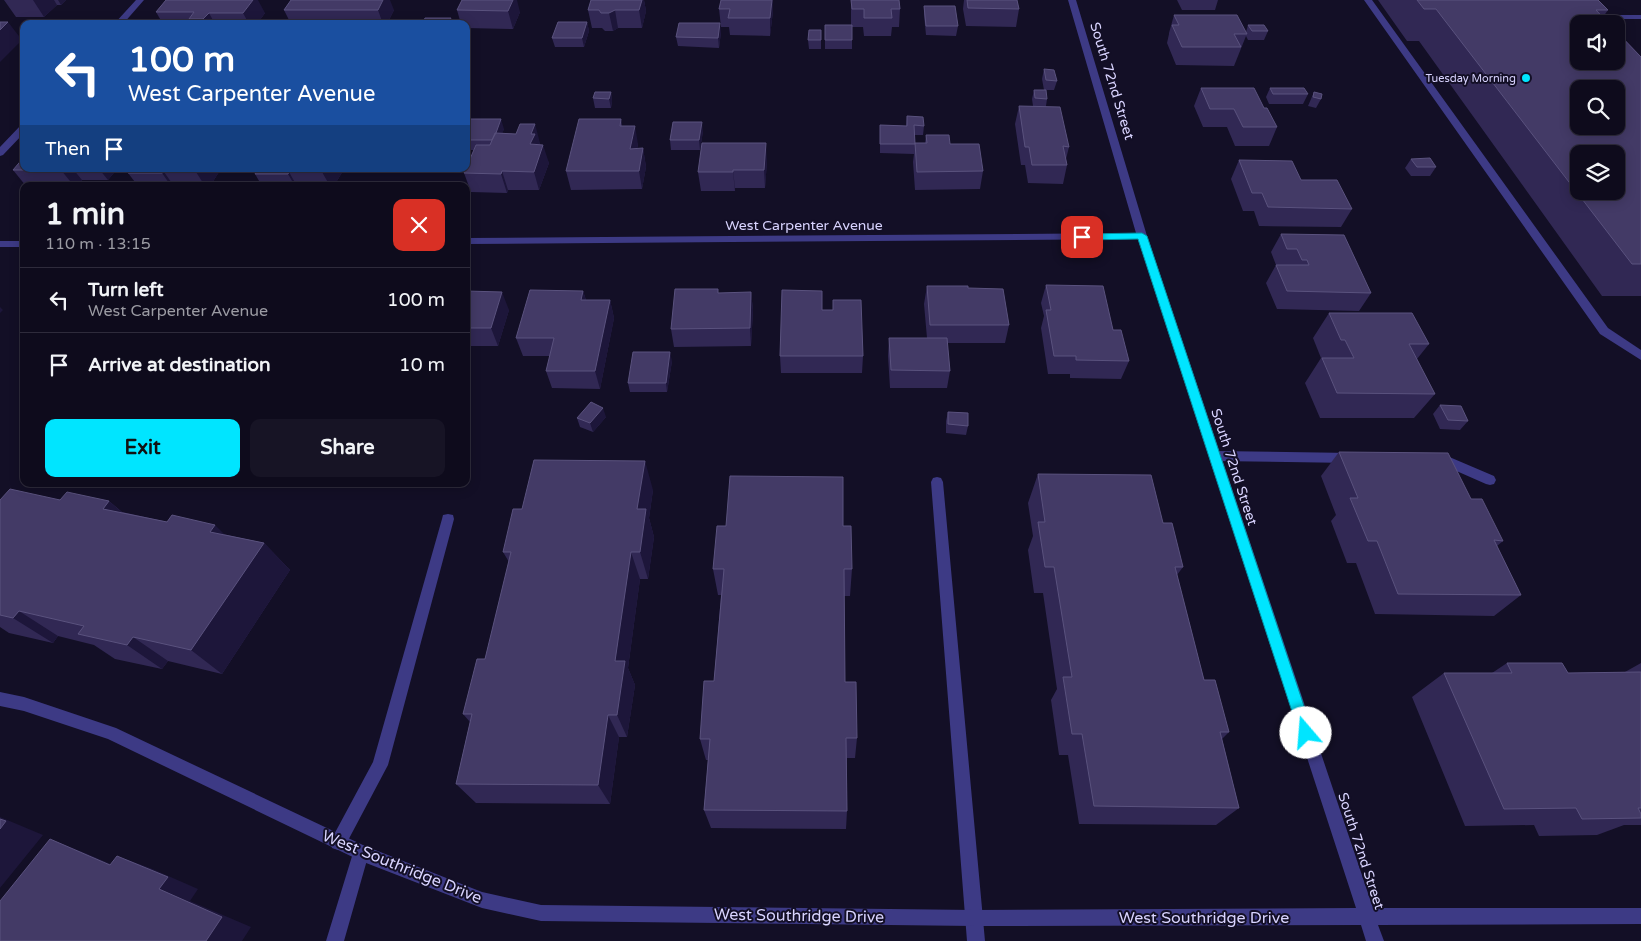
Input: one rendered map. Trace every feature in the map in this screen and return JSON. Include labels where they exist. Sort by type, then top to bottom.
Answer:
[{"type":"street","points":[[122,20],[140,0]]},
{"type":"street","name":"South 72nd Street","points":[[1072,0],[1142,236],[1375,941]]},
{"type":"street","points":[[1368,0],[1604,331],[1641,356]]},
{"type":"street","points":[[1625,17],[1641,17]]},
{"type":"street","points":[[0,153],[20,131]]},
{"type":"street","name":"West Carpenter Avenue","points":[[470,241],[1142,236]]},
{"type":"street","points":[[0,244],[20,244]]},
{"type":"street","points":[[1214,456],[1364,458]]},
{"type":"street","points":[[1423,458],[1443,458],[1490,480]]},
{"type":"street","points":[[937,482],[976,941]]},
{"type":"street","points":[[338,842],[380,765],[448,519]]},
{"type":"street","name":"West Southridge Drive","points":[[0,699],[24,704],[111,733],[361,853],[482,900],[541,913],[974,918],[1641,916]]},
{"type":"street","points":[[335,941],[361,853]]},
{"type":"building","points":[[166,0],[253,0],[243,13],[209,13],[203,19],[189,19],[194,12],[156,12]]},
{"type":"building","points":[[291,0],[383,0],[378,10],[284,10]]},
{"type":"building","points":[[462,0],[513,0],[508,11],[457,10]]},
{"type":"building","points":[[591,0],[642,0],[639,10],[615,10],[609,13],[601,13],[599,10],[588,10]]},
{"type":"building","points":[[721,0],[772,0],[770,18],[728,18],[730,9],[719,9]]},
{"type":"building","points":[[851,0],[899,0],[900,9],[891,9],[892,18],[864,18],[864,9],[852,9]]},
{"type":"building","points":[[967,0],[1017,0],[1019,9],[968,8]]},
{"type":"building","points":[[1417,0],[1598,0],[1608,10],[1596,10],[1601,15],[1570,15],[1570,70],[1625,70],[1625,40],[1641,57],[1641,264],[1632,264],[1583,200],[1625,200],[1625,145],[1570,145],[1570,183],[1436,9],[1424,9]]},
{"type":"building","points":[[924,6],[955,6],[958,26],[926,26]]},
{"type":"building","points":[[1174,15],[1237,15],[1247,34],[1234,34],[1241,47],[1182,47],[1172,25],[1179,25]]},
{"type":"building","points":[[425,18],[451,18],[450,20],[424,20]]},
{"type":"building","points":[[0,22],[8,22],[0,30]]},
{"type":"building","points":[[558,22],[587,22],[582,38],[552,38]]},
{"type":"building","points":[[679,23],[720,23],[718,38],[676,37]]},
{"type":"building","points":[[825,25],[852,25],[852,40],[825,40]]},
{"type":"building","points":[[1248,25],[1264,25],[1268,31],[1252,31]]},
{"type":"building","points":[[809,30],[821,30],[821,40],[808,40]]},
{"type":"building","points":[[1044,69],[1054,70],[1057,81],[1046,80]]},
{"type":"building","points":[[1201,88],[1254,88],[1264,108],[1267,108],[1277,127],[1243,127],[1234,109],[1210,109]]},
{"type":"building","points":[[1270,88],[1304,88],[1308,94],[1273,94]]},
{"type":"building","points":[[1034,90],[1046,90],[1047,99],[1035,98]]},
{"type":"building","points":[[595,92],[611,92],[609,99],[593,98]]},
{"type":"building","points":[[1314,92],[1322,94],[1321,99],[1313,97]]},
{"type":"building","points":[[1019,106],[1060,107],[1069,147],[1063,146],[1067,165],[1032,165],[1029,147],[1025,147]]},
{"type":"building","points":[[907,116],[923,117],[924,126],[914,125],[915,144],[880,144],[880,125],[907,126]]},
{"type":"building","points":[[470,119],[501,119],[492,140],[470,140]]},
{"type":"building","points":[[579,119],[621,119],[620,126],[635,126],[630,149],[643,148],[639,171],[566,171]]},
{"type":"building","points":[[673,122],[702,122],[699,140],[670,140]]},
{"type":"building","points":[[520,124],[535,124],[531,134],[535,134],[530,144],[543,145],[534,172],[502,171],[501,174],[464,173],[470,172],[470,159],[476,145],[490,145],[495,133],[516,134]]},
{"type":"building","points":[[926,135],[949,135],[950,144],[979,144],[983,171],[917,172],[915,143],[927,143]]},
{"type":"building","points":[[702,143],[766,143],[764,170],[698,172]]},
{"type":"building","points":[[1430,158],[1436,167],[1417,167],[1411,159]]},
{"type":"building","points":[[1239,160],[1292,161],[1301,180],[1337,180],[1352,209],[1268,207],[1262,193],[1252,193]]},
{"type":"building","points":[[20,162],[20,170],[13,170]]},
{"type":"building","points":[[129,172],[164,172],[162,173]]},
{"type":"building","points":[[256,172],[289,172],[288,174],[255,174]]},
{"type":"building","points":[[1281,234],[1344,235],[1371,293],[1287,291],[1276,265],[1309,265],[1307,260],[1302,260],[1297,249],[1287,249]]},
{"type":"building","points":[[1046,285],[1103,286],[1113,330],[1121,330],[1129,361],[1076,360],[1076,356],[1054,356],[1046,310],[1051,310]]},
{"type":"building","points":[[927,286],[968,286],[968,288],[1003,289],[1009,325],[930,325]]},
{"type":"building","points":[[675,289],[718,289],[718,293],[751,292],[750,328],[671,329]]},
{"type":"building","points":[[530,290],[583,291],[581,300],[610,300],[595,371],[546,371],[554,338],[516,338]]},
{"type":"building","points":[[782,290],[822,291],[822,310],[833,310],[833,300],[861,300],[863,356],[780,356]]},
{"type":"building","points":[[470,291],[502,292],[491,328],[470,328]]},
{"type":"building","points":[[1329,313],[1412,313],[1429,344],[1409,344],[1435,394],[1337,393],[1322,358],[1354,358],[1345,340],[1341,340]]},
{"type":"building","points":[[889,338],[947,338],[950,371],[891,370]]},
{"type":"building","points":[[633,352],[670,352],[666,383],[628,383]]},
{"type":"building","points":[[591,402],[603,408],[590,423],[577,418]]},
{"type":"building","points":[[1440,405],[1461,406],[1468,421],[1448,420]]},
{"type":"building","points":[[948,412],[968,413],[968,426],[948,424]]},
{"type":"building","points":[[1339,452],[1448,453],[1471,499],[1482,499],[1503,541],[1494,540],[1521,595],[1398,594],[1377,541],[1368,541],[1350,498],[1358,498]]},
{"type":"building","points":[[534,460],[645,461],[637,509],[646,509],[640,552],[631,552],[615,661],[625,661],[617,715],[608,715],[598,785],[456,784],[472,714],[463,714],[477,659],[485,659],[511,552],[503,552],[513,509],[522,509]]},
{"type":"building","points":[[1038,474],[1151,475],[1163,523],[1172,523],[1183,567],[1175,567],[1204,680],[1215,680],[1229,732],[1220,732],[1239,808],[1094,806],[1082,734],[1072,734],[1063,677],[1072,677],[1054,567],[1045,567],[1038,522],[1045,522]]},
{"type":"building","points":[[730,476],[843,477],[843,526],[851,526],[852,569],[844,569],[845,682],[856,682],[857,738],[846,738],[847,811],[704,810],[710,739],[700,739],[704,681],[714,681],[724,569],[713,569],[717,526],[726,526]]},
{"type":"building","points":[[10,489],[60,500],[67,492],[109,501],[103,509],[167,522],[172,515],[215,525],[210,532],[264,543],[191,650],[133,637],[127,645],[78,634],[84,626],[19,611],[13,618],[0,615],[0,500]]},
{"type":"building","points":[[1507,663],[1562,663],[1568,673],[1641,672],[1641,808],[1638,808],[1641,818],[1582,819],[1576,808],[1504,809],[1444,673],[1512,673]]},
{"type":"building","points":[[0,819],[6,821],[0,829]]},
{"type":"building","points":[[50,839],[110,865],[117,856],[168,877],[159,889],[222,917],[206,941],[0,941],[0,901]]},
{"type":"place","name":"Tuesday Morning","points":[[1526,78]]},
{"type":"route","points":[[1082,237],[1142,236],[1306,733]]}]
